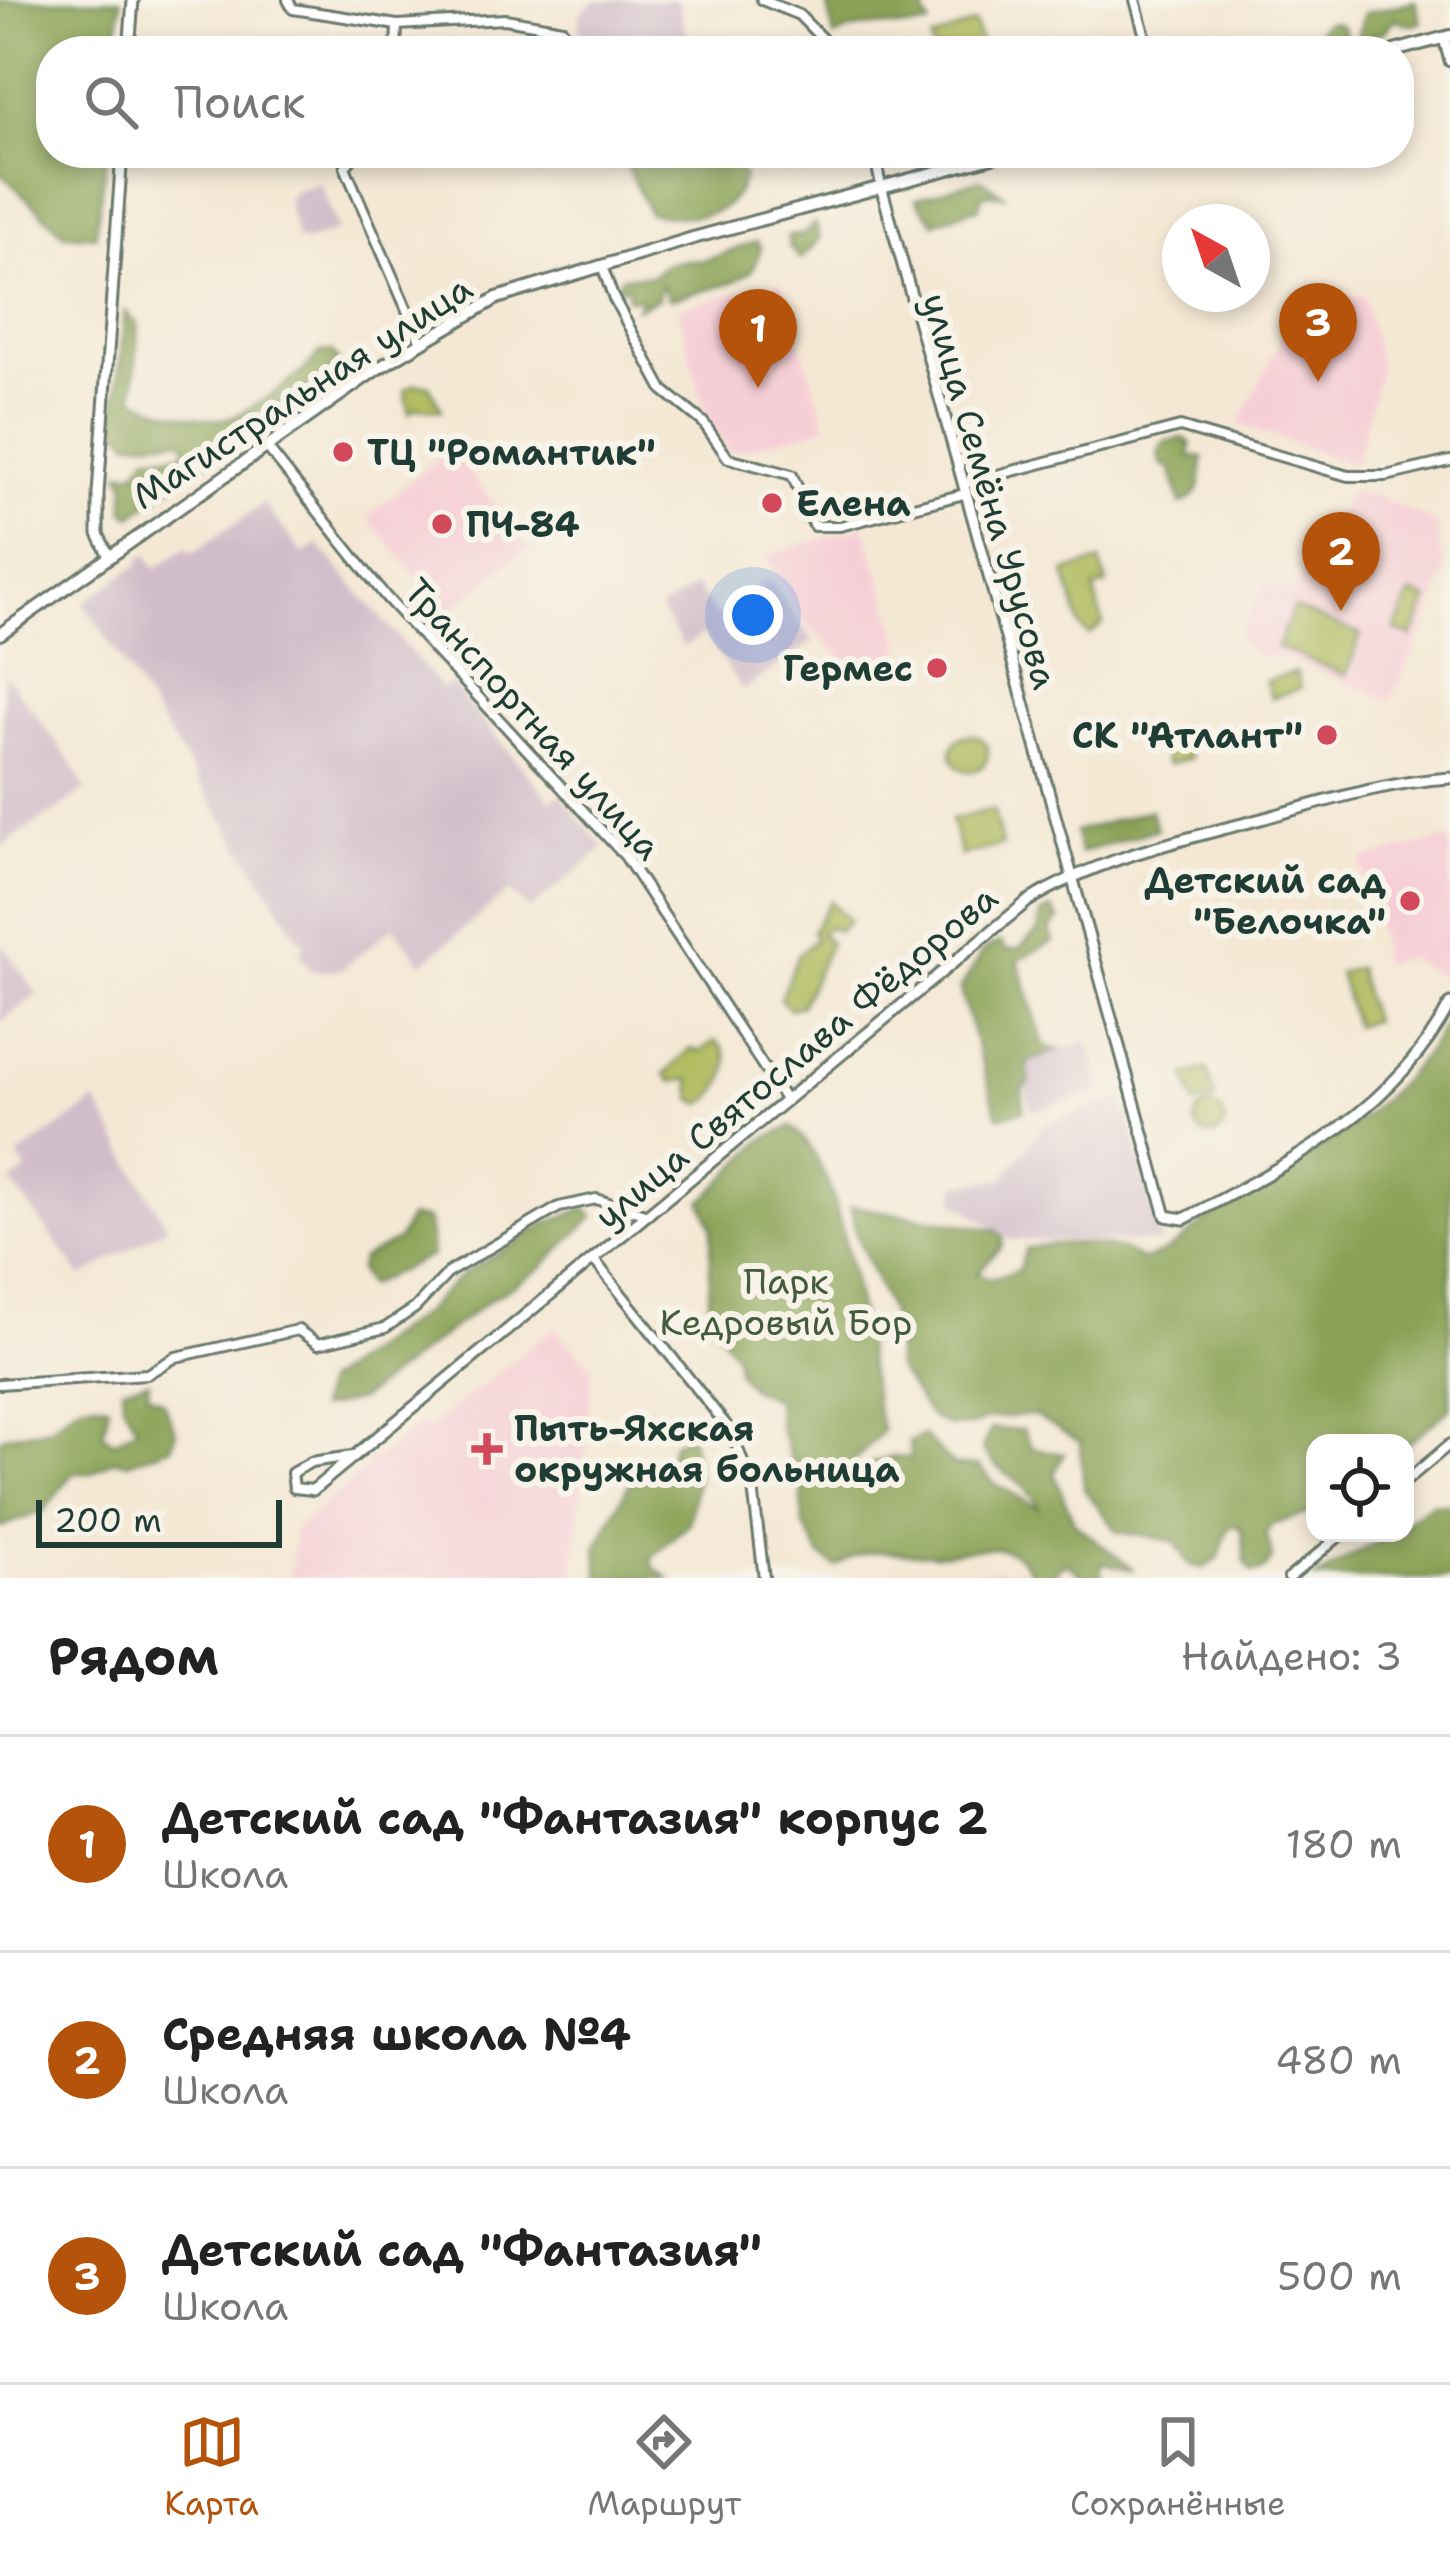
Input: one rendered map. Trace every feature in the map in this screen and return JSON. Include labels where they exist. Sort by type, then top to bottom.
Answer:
[{"type":"main road","points":[[1414,46],[1447,37]]},
{"type":"main road","name":"Магистральная улица","points":[[0,634],[420,340],[497,298],[949,168]]},
{"type":"street","points":[[131,36],[133,0]]},
{"type":"street","points":[[289,0],[293,9],[397,25],[506,20],[562,29]]},
{"type":"street","points":[[762,0],[799,15],[819,36]]},
{"type":"street","points":[[1135,0],[1145,36]]},
{"type":"street","points":[[397,25],[397,36]]},
{"type":"street","points":[[1447,37],[1450,61]]},
{"type":"street","points":[[109,556],[98,534],[98,494],[121,168]]},
{"type":"street","points":[[345,168],[420,340]]},
{"type":"street","points":[[877,168],[880,186]]},
{"type":"street","name":"улица Семёна Урусова","points":[[880,186],[1163,1209],[1174,1221],[1328,1138],[1411,1063],[1450,1004]]},
{"type":"street","points":[[602,265],[613,297],[667,394],[703,422],[728,458],[792,475],[814,526],[840,526],[1180,427],[1348,476],[1386,476],[1450,460]]},
{"type":"street","name":"Транспортная улица","points":[[266,446],[386,597],[625,856],[784,1098]]},
{"type":"street","name":"улица Святослава Фёдорова","points":[[314,1490],[1012,911],[1069,878],[1123,858],[1325,801],[1450,778]]},
{"type":"street","points":[[0,1384],[147,1374],[176,1357],[298,1330],[318,1344],[364,1336],[415,1308],[449,1272],[559,1208],[596,1199],[649,1216]]},
{"type":"street","points":[[594,1260],[704,1393],[738,1445],[757,1504],[764,1578]]},
{"type":"street","points":[[1414,1474],[1450,1444]]},
{"type":"street","points":[[314,1490],[294,1488],[292,1473],[311,1462],[353,1456]]},
{"type":"street","points":[[1289,1578],[1332,1542]]},
{"type":"shaded area","points":[[596,0],[677,0],[687,36],[580,36],[579,14]]},
{"type":"shaded area","points":[[320,182],[338,230],[307,242],[297,240],[287,199],[292,192]]},
{"type":"shaded area","points":[[781,282],[827,426],[730,453],[706,415],[678,308]]},
{"type":"shaded area","points":[[1363,295],[1380,368],[1355,465],[1239,424],[1292,316]]},
{"type":"shaded area","name":"ПЧ-84","points":[[450,448],[529,548],[447,613],[367,517]]},
{"type":"shaded area","points":[[1349,492],[1371,494],[1436,523],[1445,572],[1424,632],[1390,700],[1282,657],[1256,656],[1237,641],[1263,584],[1294,590],[1312,556],[1321,551]]},
{"type":"shaded area","points":[[264,504],[303,554],[318,544],[442,689],[451,683],[550,800],[560,794],[604,848],[529,910],[509,891],[422,964],[394,926],[342,969],[313,972],[299,953],[306,941],[301,941],[84,603],[140,563],[139,557],[147,555],[156,568],[187,547],[192,553]]},
{"type":"shaded area","points":[[865,526],[903,650],[858,672],[801,619],[765,555]]},
{"type":"shaded area","points":[[769,578],[813,641],[743,690],[703,634],[684,647],[659,609],[696,586],[716,616]]},
{"type":"shaded area","points":[[4,673],[72,763],[86,790],[0,848]]},
{"type":"shaded area","name":"Детский сад \"Белочка\"","points":[[1450,838],[1450,970],[1445,979],[1407,958],[1380,965],[1380,941],[1361,860]]},
{"type":"shaded area","points":[[0,941],[37,994],[0,1023]]},
{"type":"shaded area","points":[[1089,1041],[1102,1091],[1032,1111],[1017,1060]]},
{"type":"shaded area","points":[[1123,1098],[1161,1242],[1011,1240],[955,1201],[957,1184],[1003,1179],[1043,1125]]},
{"type":"shaded area","points":[[96,1101],[167,1227],[82,1277],[11,1182],[27,1171],[17,1156]]},
{"type":"shaded area","name":"Пыть-Яхская окружная больница","points":[[554,1328],[593,1368],[573,1578],[290,1578],[294,1530],[370,1465],[366,1460],[373,1454],[378,1458],[416,1426],[430,1427]]},
{"type":"shaded area","points":[[1021,1570],[1025,1578],[861,1578]]},
{"type":"green space","points":[[0,0],[121,0],[117,36],[36,36],[36,168],[105,168],[95,236],[64,234],[0,172]]},
{"type":"green space","points":[[930,0],[924,13],[930,25],[859,28],[834,36],[827,2]]},
{"type":"green space","points":[[1415,1],[1421,22],[1411,25],[1394,19],[1384,32],[1358,36],[1364,13]]},
{"type":"green space","points":[[1331,22],[1345,36],[1317,36],[1321,26]]},
{"type":"green space","points":[[975,23],[979,36],[941,36]]},
{"type":"green space","points":[[627,168],[738,168],[744,177],[738,192],[719,210],[693,216],[649,213]]},
{"type":"green space","points":[[981,179],[1004,195],[983,194],[978,208],[934,223],[916,199]]},
{"type":"green space","points":[[815,223],[820,238],[801,259],[789,247],[788,236],[803,235]]},
{"type":"green space","points":[[757,242],[761,248],[752,271],[731,283],[669,299],[661,284],[658,299],[637,308],[642,299],[628,299],[627,285],[621,289],[617,284],[623,276],[653,276],[668,263],[704,260]]},
{"type":"green space","points":[[125,311],[138,325],[134,397],[180,414],[228,418],[278,390],[320,352],[331,351],[338,360],[322,382],[299,391],[215,457],[180,477],[160,481],[161,487],[178,481],[132,516],[124,511],[126,484],[120,472],[135,472],[148,455],[179,454],[188,448],[181,439],[131,442],[114,424]]},
{"type":"green space","points":[[415,384],[429,385],[442,410],[416,408],[409,413],[405,390]]},
{"type":"green space","points":[[1184,438],[1191,444],[1190,456],[1203,458],[1198,490],[1181,504],[1170,468],[1162,466],[1158,454],[1165,442]]},
{"type":"green space","points":[[1100,561],[1107,584],[1094,589],[1103,624],[1089,635],[1080,627],[1065,572]]},
{"type":"green space","points":[[1411,593],[1428,600],[1412,637],[1395,630]]},
{"type":"green space","points":[[1293,608],[1361,635],[1346,675],[1277,647]]},
{"type":"green space","points":[[1296,672],[1301,688],[1271,698],[1266,681]]},
{"type":"green space","points":[[1181,727],[1190,758],[1167,765],[1157,735]]},
{"type":"green space","points":[[970,735],[983,740],[988,753],[983,766],[970,771],[957,766],[952,753],[957,740]]},
{"type":"green space","points":[[993,809],[1002,845],[961,856],[951,820]]},
{"type":"green space","points":[[1150,810],[1157,829],[1080,853],[1075,832]]},
{"type":"green space","points":[[830,901],[849,921],[839,931],[829,927],[820,932],[830,943],[801,1006],[790,1009],[780,999],[798,954],[815,940],[812,931]]},
{"type":"green space","points":[[1052,909],[1059,919],[1050,930],[1054,941],[1018,960],[1044,1046],[1059,1050],[1026,1062],[1030,1082],[1022,1089],[1024,1110],[998,1117],[960,990],[984,950],[1001,942],[1006,950],[1018,949],[1039,930],[1041,914]]},
{"type":"green space","points":[[1357,968],[1372,1021],[1354,1026],[1339,973]]},
{"type":"green space","name":"Парк Кедровый Бор","points":[[1450,1015],[1450,1408],[1414,1438],[1414,1434],[1306,1434],[1306,1514],[1271,1525],[1266,1534],[1273,1558],[1265,1570],[1253,1573],[1245,1562],[1242,1530],[1236,1525],[1228,1529],[1218,1559],[1204,1568],[1190,1565],[1174,1541],[1118,1532],[1084,1489],[1080,1442],[1034,1415],[950,1426],[931,1417],[896,1367],[895,1325],[855,1231],[851,1206],[995,1230],[1003,1237],[1002,1246],[977,1273],[991,1279],[1019,1270],[1026,1249],[1038,1246],[1086,1244],[1118,1249],[1142,1260],[1170,1249],[1340,1134],[1401,1082]]},
{"type":"green space","points":[[715,1041],[726,1056],[726,1074],[702,1104],[693,1100],[690,1079],[672,1082],[665,1074],[691,1048],[700,1052]]},
{"type":"green space","points":[[1207,1069],[1215,1099],[1195,1105],[1186,1075]]},
{"type":"green space","points":[[1210,1106],[1221,1110],[1225,1121],[1221,1132],[1210,1136],[1199,1132],[1195,1121],[1199,1110]]},
{"type":"green space","name":"Парк Кедровый Бор","points":[[791,1127],[811,1148],[840,1222],[882,1431],[852,1464],[853,1479],[870,1464],[911,1458],[909,1442],[923,1435],[954,1466],[979,1466],[994,1483],[1038,1508],[982,1448],[991,1429],[1023,1430],[1032,1448],[1064,1454],[1054,1474],[1075,1524],[1134,1570],[1102,1563],[1101,1578],[1083,1578],[1068,1563],[1056,1570],[1054,1578],[1032,1578],[1016,1555],[992,1548],[936,1554],[873,1552],[836,1567],[820,1555],[803,1524],[802,1492],[779,1426],[776,1400],[751,1388],[738,1373],[735,1355],[708,1317],[712,1227],[702,1202],[764,1139]]},
{"type":"green space","points":[[586,1208],[594,1216],[540,1269],[489,1300],[359,1400],[318,1409],[325,1382],[422,1314],[460,1276],[547,1223]]},
{"type":"green space","points":[[409,1218],[428,1219],[432,1255],[367,1286],[359,1271],[361,1259],[398,1240]]},
{"type":"green space","points":[[149,1381],[148,1394],[162,1400],[176,1431],[171,1447],[128,1463],[115,1459],[91,1473],[73,1473],[44,1511],[0,1527],[0,1438],[44,1429],[81,1404],[98,1402],[109,1405],[103,1434],[114,1442],[137,1427],[123,1404],[122,1387]]},
{"type":"green space","points":[[691,1438],[697,1477],[689,1523],[652,1557],[652,1566],[668,1578],[599,1577],[597,1546],[629,1484],[665,1471],[673,1443]]},
{"type":"green space","points":[[1431,1504],[1450,1504],[1450,1578],[1315,1578],[1378,1542],[1414,1542],[1414,1516]]},
{"type":"place","name":"Детский сад \"Фантазия\"","points":[[1318,382]]},
{"type":"place","name":"Детский сад \"Фантазия\" корпус 2","points":[[758,388]]},
{"type":"place","name":"ТЦ \"Романтик\"","points":[[343,452]]},
{"type":"place","name":"Елена","points":[[772,503]]},
{"type":"place","name":"ПЧ-84","points":[[442,524]]},
{"type":"place","name":"Средняя школа №4","points":[[1341,611]]},
{"type":"place","name":"Гермес","points":[[937,668]]},
{"type":"place","name":"СК \"Атлант\"","points":[[1327,735]]},
{"type":"place","name":"Детский сад \"Белочка\"","points":[[1410,901]]},
{"type":"place","name":"Пыть-Яхская окружная больница","points":[[487,1449]]}]
